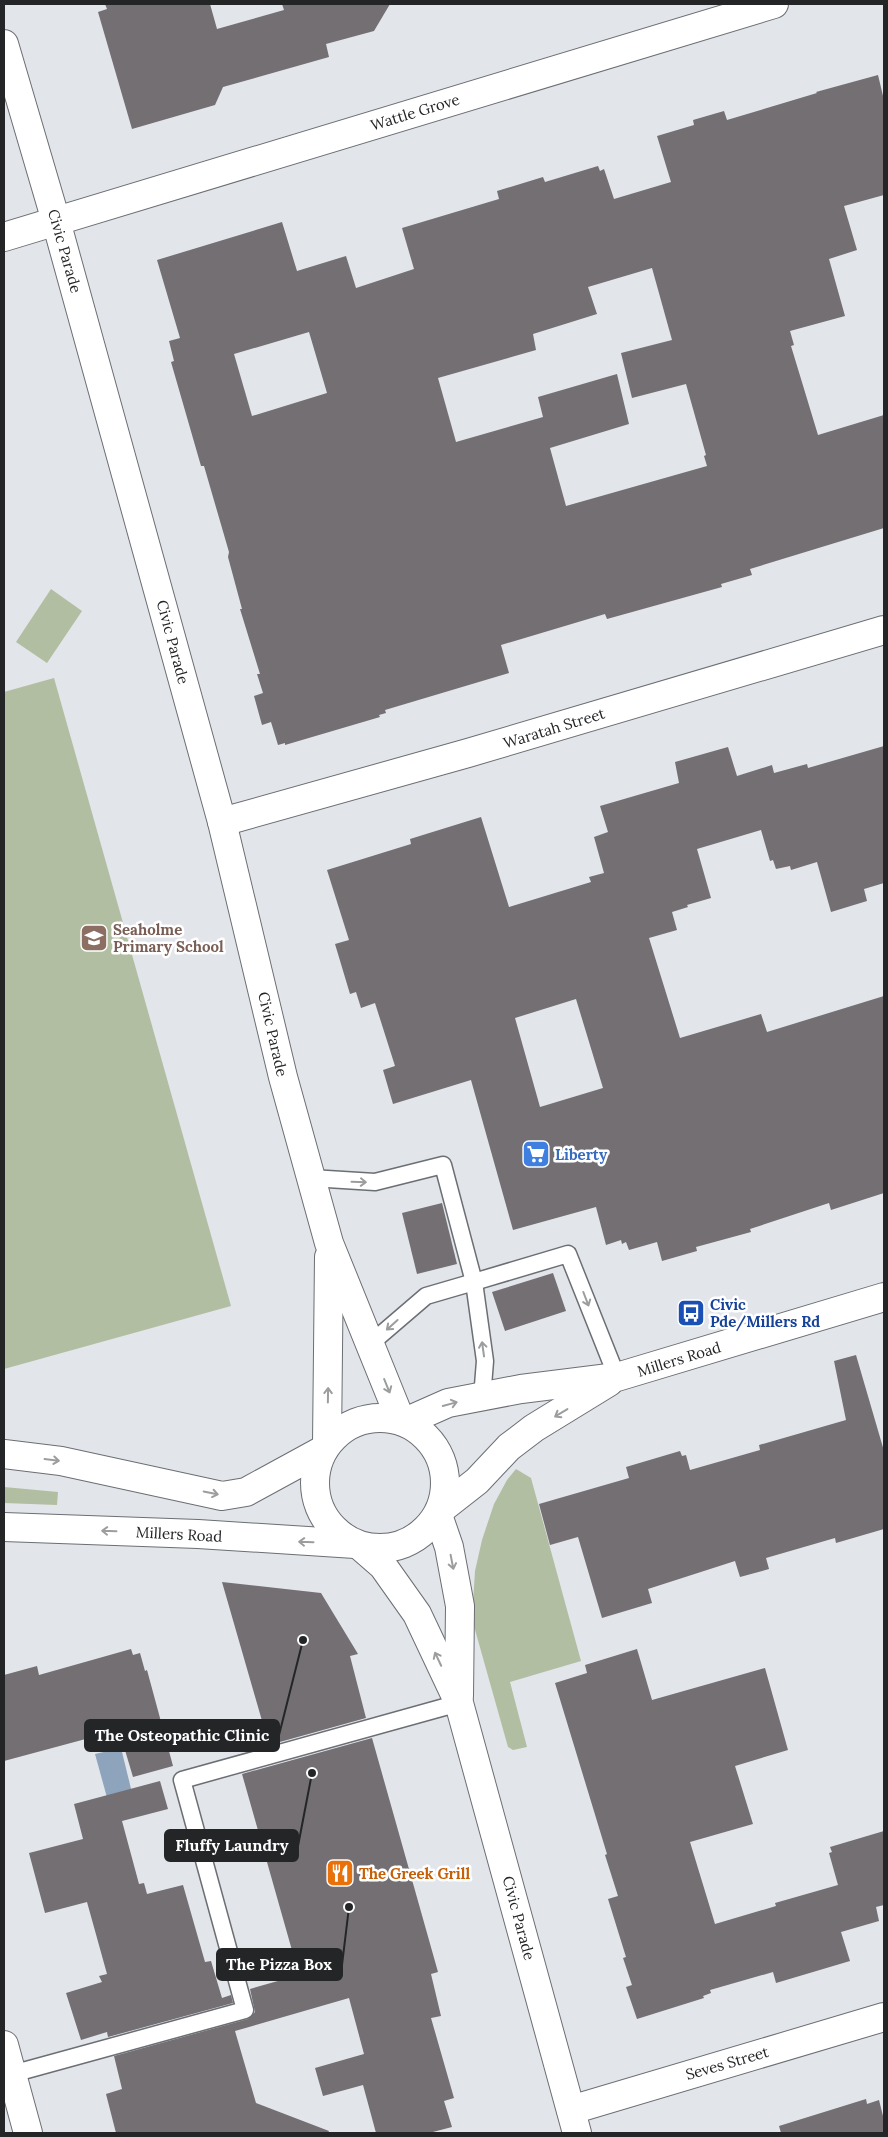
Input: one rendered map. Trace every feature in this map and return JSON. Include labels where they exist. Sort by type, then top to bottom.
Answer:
[{"type":"street","name":"Wattle Grove","points":[[4,237],[774,4]]},
{"type":"street","name":"Civic Parade","points":[[4,44],[56,221],[222,822],[283,1077],[329,1243],[403,1421]]},
{"type":"street","name":"Waratah Street","points":[[222,822],[468,754],[884,630]]},
{"type":"street","name":"Civic Parade","points":[[325,1447],[329,1243]]},
{"type":"street","name":"Millers Road","points":[[403,1421],[448,1403],[521,1389],[616,1377],[884,1297]]},
{"type":"street","name":"Millers Road","points":[[439,1513],[477,1481],[509,1447],[534,1428],[616,1377]]},
{"type":"street","points":[[4,1454],[61,1461],[222,1496],[246,1492],[325,1447],[341,1430],[360,1420],[380,1417],[403,1421],[423,1433],[437,1450],[444,1469],[446,1490],[439,1513],[426,1530],[412,1541],[395,1548],[377,1549],[357,1545],[338,1534],[326,1520],[318,1504],[315,1486],[316,1467],[325,1447]]},
{"type":"street","name":"Civic Parade","points":[[439,1513],[449,1547],[460,1606],[459,1703]]},
{"type":"street","name":"Millers Road","points":[[4,1527],[198,1534],[357,1545]]},
{"type":"street","name":"Civic Parade","points":[[357,1545],[383,1566],[414,1608],[459,1703],[574,2122]]},
{"type":"street","name":"Seves Street","points":[[574,2122],[884,2017]]},
{"type":"street","points":[[4,2045],[28,2133]]},
{"type":"lane","points":[[311,1178],[375,1182],[443,1165],[474,1282],[485,1360],[482,1398]]},
{"type":"lane","points":[[370,1344],[426,1296],[568,1254],[616,1377]]},
{"type":"lane","points":[[12,2074],[245,2010],[182,1780],[459,1703]]},
{"type":"green space","points":[[51,589],[82,611],[47,663],[16,642]]},
{"type":"green space","points":[[54,678],[231,1306],[4,1369],[4,692]]},
{"type":"green space","points":[[516,1469],[531,1478],[581,1661],[510,1682],[527,1747],[513,1750],[508,1747],[472,1619],[475,1571],[482,1540],[494,1504],[507,1480]]},
{"type":"green space","points":[[4,1487],[58,1492],[57,1505],[4,1503]]},
{"type":"water","points":[[121,1748],[135,1805],[111,1812],[95,1754]]},
{"type":"building","points":[[105,4],[210,4],[217,29],[284,10],[282,4],[390,4],[374,31],[326,44],[329,57],[223,87],[215,105],[132,129],[98,12],[107,9]]},
{"type":"building","points":[[878,75],[884,100],[884,195],[844,206],[857,250],[829,259],[845,316],[790,331],[794,345],[791,346],[818,435],[884,415],[884,528],[750,569],[752,575],[721,584],[722,587],[607,619],[605,614],[501,645],[509,673],[385,710],[386,713],[379,715],[380,717],[285,745],[285,743],[278,745],[271,722],[262,725],[254,696],[263,693],[257,674],[260,674],[240,609],[242,609],[228,557],[229,552],[204,466],[201,466],[171,362],[174,361],[169,341],[180,338],[157,260],[282,222],[297,271],[346,256],[356,288],[414,269],[402,228],[499,199],[497,191],[543,177],[545,182],[598,166],[600,171],[604,169],[614,199],[671,182],[657,136],[694,125],[693,120],[724,111],[727,120]],"holes":[[[652,268],[672,340],[621,353],[632,398],[686,384],[706,455],[704,456],[707,466],[566,506],[550,448],[629,424],[617,374],[538,397],[543,417],[456,442],[438,378],[536,350],[533,334],[597,314],[588,287]],[[309,332],[327,393],[252,416],[234,354]]]},
{"type":"building","points":[[884,746],[884,883],[864,889],[867,901],[831,912],[817,862],[791,870],[790,866],[776,869],[773,860],[770,861],[761,830],[697,849],[711,898],[687,905],[688,907],[672,912],[677,930],[649,938],[680,1038],[761,1014],[767,1032],[884,996],[884,1193],[831,1210],[829,1203],[750,1229],[751,1232],[696,1247],[697,1251],[662,1261],[657,1242],[629,1250],[626,1242],[622,1244],[621,1240],[606,1245],[596,1207],[513,1230],[471,1080],[393,1104],[383,1070],[395,1066],[375,1003],[361,1008],[356,992],[350,994],[335,944],[349,940],[327,870],[411,844],[410,839],[481,817],[509,907],[591,882],[589,877],[604,873],[594,837],[608,832],[600,806],[679,783],[675,762],[728,747],[737,776],[772,765],[774,773],[807,764],[808,768]],"holes":[[[576,999],[603,1088],[540,1107],[515,1018]]]},
{"type":"building","points":[[442,1203],[457,1264],[417,1274],[402,1213]]},
{"type":"building","points":[[553,1273],[566,1311],[505,1331],[492,1292]]},
{"type":"building","points":[[856,1355],[884,1451],[884,1529],[836,1543],[835,1538],[766,1558],[769,1569],[740,1577],[735,1561],[648,1589],[652,1603],[602,1618],[578,1537],[550,1545],[539,1504],[629,1478],[626,1467],[680,1451],[682,1456],[686,1455],[690,1470],[760,1450],[759,1445],[846,1420],[834,1361]]},
{"type":"building","points":[[222,1582],[321,1593],[358,1654],[350,1656],[366,1718],[269,1745]]},
{"type":"building","points":[[131,1649],[133,1655],[140,1653],[145,1671],[147,1670],[173,1766],[133,1777],[119,1730],[4,1761],[4,1675],[37,1666],[39,1675]]},
{"type":"building","points":[[637,1649],[652,1700],[765,1668],[788,1750],[735,1766],[753,1824],[690,1842],[715,1924],[776,1906],[775,1903],[838,1885],[829,1853],[832,1852],[830,1847],[884,1831],[884,1905],[876,1907],[879,1921],[841,1932],[850,1961],[776,1983],[773,1972],[710,1990],[711,1993],[703,1996],[704,1998],[637,2019],[626,1987],[632,1985],[623,1958],[626,1957],[608,1899],[618,1896],[555,1683],[587,1673],[585,1665]]},
{"type":"building","points":[[372,1738],[438,1972],[431,1974],[441,2016],[431,2018],[454,2098],[444,2101],[452,2127],[429,2133],[376,2133],[363,2085],[323,2096],[315,2068],[364,2054],[349,1998],[235,2031],[256,2103],[329,2131],[328,2133],[116,2133],[106,2094],[122,2089],[114,2056],[248,2019],[255,2012],[250,1989],[299,1975],[242,1774]]},
{"type":"building","points":[[160,1781],[168,1809],[122,1821],[139,1884],[144,1883],[147,1894],[183,1885],[205,1962],[211,1961],[222,1998],[231,1995],[233,2003],[108,2037],[107,2032],[81,2040],[66,1993],[102,1982],[99,1976],[107,1974],[87,1902],[45,1913],[29,1853],[83,1839],[74,1804]]},
{"type":"building","points":[[866,2099],[867,2104],[879,2100],[884,2120],[884,2133],[781,2133],[779,2126]]},
{"type":"place","name":"Seaholme Primary School","points":[[94,938]]},
{"type":"place","name":"Liberty","points":[[536,1154]]},
{"type":"place","name":"Civic Pde/Millers Rd","points":[[691,1313]]},
{"type":"place","name":"The Osteopathic Clinic","points":[[303,1640]]},
{"type":"place","name":"Fluffy Laundry","points":[[312,1773]]},
{"type":"place","name":"The Greek Grill","points":[[340,1873]]},
{"type":"place","name":"The Pizza Box","points":[[349,1907]]}]
